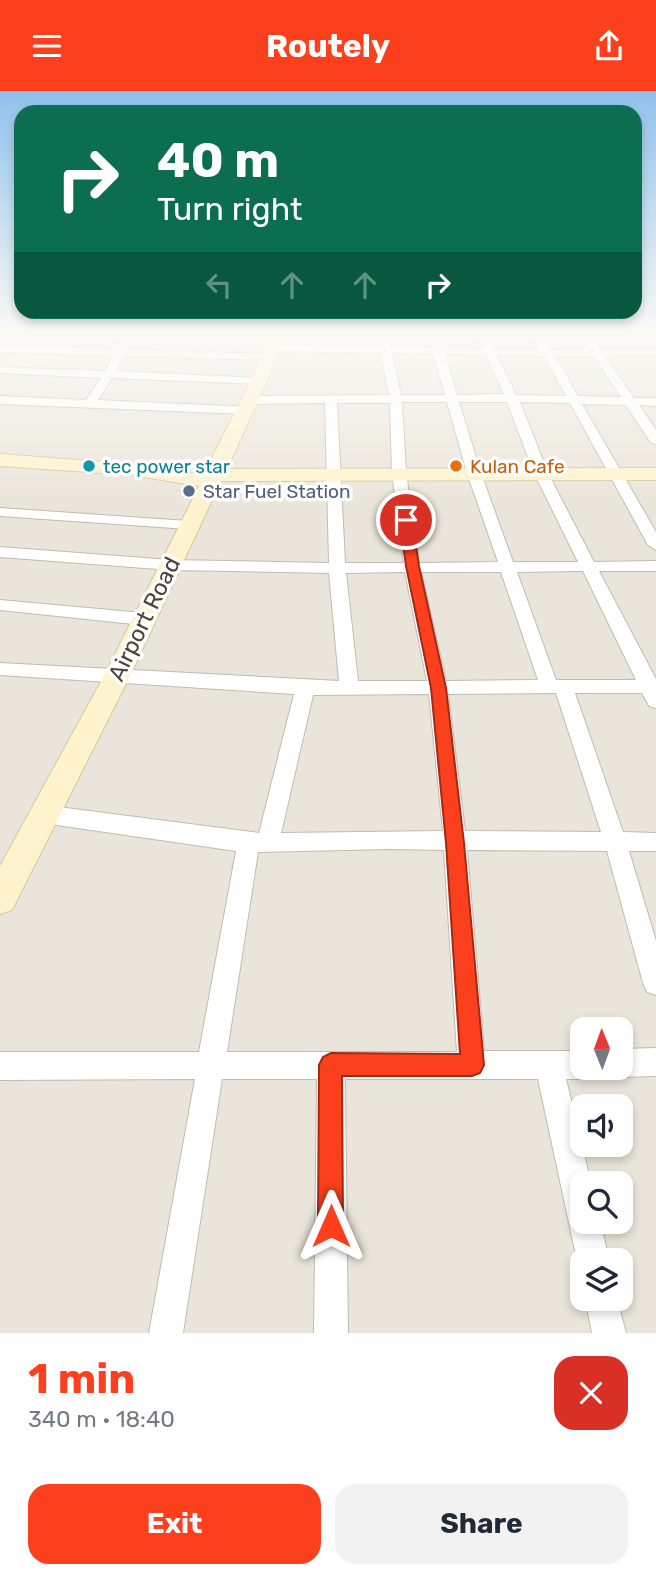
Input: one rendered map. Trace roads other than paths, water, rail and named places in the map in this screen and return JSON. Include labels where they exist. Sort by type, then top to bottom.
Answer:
[{"type":"main road","name":"Airport Road","points":[[0,899],[117,676],[253,392]]},
{"type":"main road","points":[[0,460],[77,464],[211,478],[335,473],[656,474]]},
{"type":"street","points":[[89,405],[98,392]]},
{"type":"street","points":[[221,392],[251,397]]},
{"type":"street","points":[[394,392],[399,473],[412,566],[439,688],[455,843],[472,1065]]},
{"type":"street","points":[[451,392],[474,473],[614,841],[656,983]]},
{"type":"street","points":[[509,392],[541,473],[654,691]]},
{"type":"street","points":[[568,392],[656,545]]},
{"type":"street","points":[[622,392],[656,440]]},
{"type":"street","points":[[0,400],[89,405],[251,397],[512,398],[656,402]]},
{"type":"street","points":[[331,399],[337,568],[349,686]]},
{"type":"street","points":[[0,512],[188,525]]},
{"type":"street","points":[[0,552],[171,565],[337,568],[656,566]]},
{"type":"street","points":[[0,605],[143,619]]},
{"type":"street","points":[[0,669],[305,688],[556,685],[654,691]]},
{"type":"street","points":[[166,1333],[209,1064],[258,843],[305,688]]},
{"type":"street","points":[[43,814],[258,843],[391,840],[455,843],[656,842]]},
{"type":"street","points":[[634,1063],[656,1062]]},
{"type":"street","points":[[331,1065],[331,1333]]},
{"type":"street","points":[[0,1066],[570,1065]]},
{"type":"street","points":[[549,1066],[573,1171]]},
{"type":"street","points":[[604,1311],[609,1333]]},
{"type":"place","name":"tec power star","points":[[89,466]]},
{"type":"place","name":"Kulan Cafe","points":[[456,466]]},
{"type":"place","name":"Star Fuel Station","points":[[189,491]]}]
